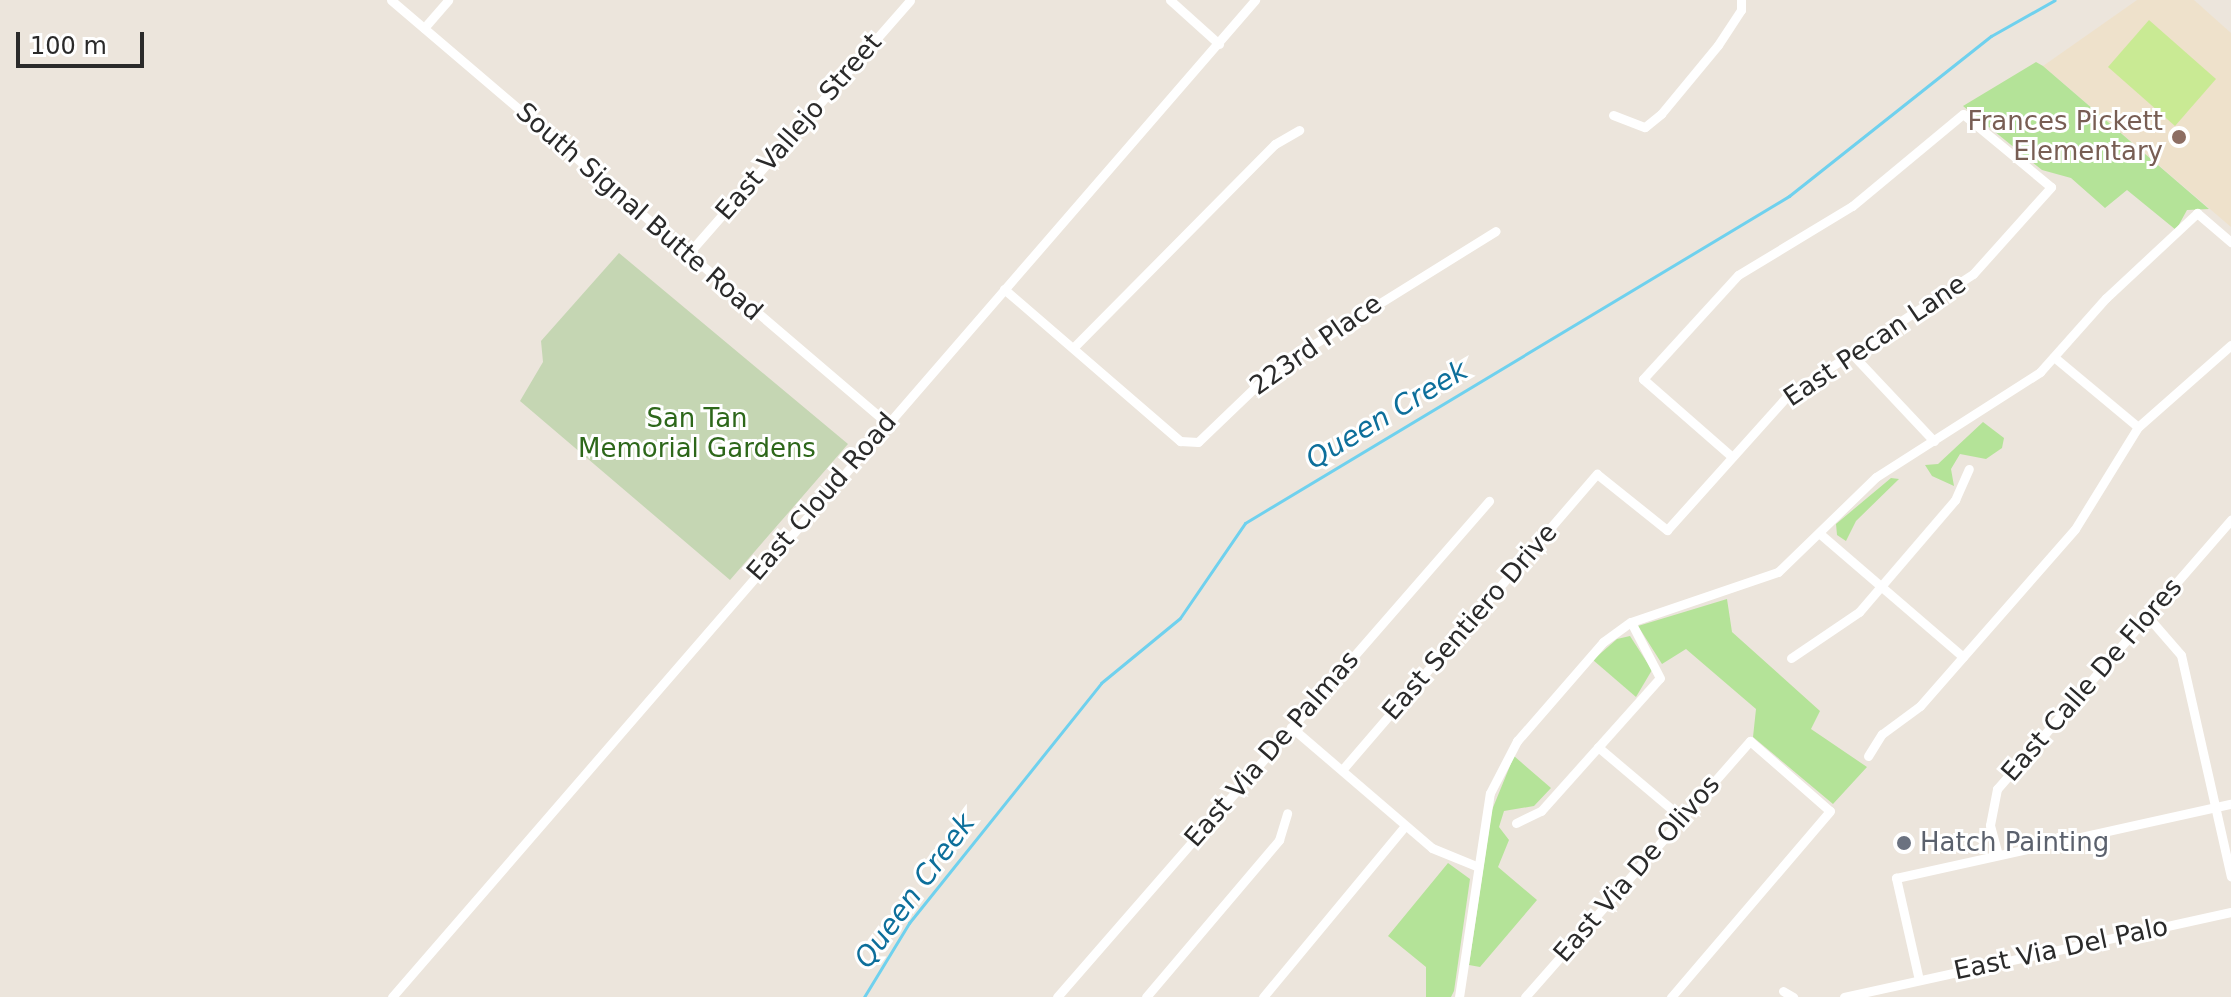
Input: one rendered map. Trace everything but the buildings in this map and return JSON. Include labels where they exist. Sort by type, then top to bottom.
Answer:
[{"type":"street","name":"South Signal Butte Road","points":[[391,0],[887,423]]},
{"type":"street","points":[[424,28],[448,0]]},
{"type":"street","name":"East Vallejo Street","points":[[688,254],[910,0]]},
{"type":"street","points":[[1170,0],[1219,44]]},
{"type":"street","name":"East Cloud Road","points":[[392,997],[1255,0]]},
{"type":"street","points":[[1613,115],[1623,124],[1645,127],[1661,114],[1718,45],[1741,10],[1741,0]]},
{"type":"street","name":"East Pecan Lane","points":[[1597,474],[1667,530],[1788,395],[1973,274],[2051,187],[1963,114],[1852,206],[1738,275],[1643,379],[1732,457]]},
{"type":"street","points":[[1073,348],[1275,144],[1299,130]]},
{"type":"street","points":[[1459,997],[1486,807],[1510,752],[1603,642],[1631,622],[1761,582],[1794,561],[1876,477],[2022,386],[2054,357],[2122,281],[2197,213],[2231,242]]},
{"type":"street","name":"223rd Place","points":[[1004,289],[1180,441],[1198,442],[1274,369],[1496,231]]},
{"type":"street","points":[[1868,756],[1882,734],[1920,706],[2075,529],[2138,427],[2231,345]]},
{"type":"street","points":[[1851,353],[1934,441]]},
{"type":"street","points":[[2054,357],[2138,427]]},
{"type":"street","points":[[1791,658],[1859,612],[1955,500],[1969,469]]},
{"type":"street","name":"East Sentiero Drive","points":[[1342,770],[1597,474]]},
{"type":"street","name":"East Via De Palmas","points":[[1057,997],[1489,501]]},
{"type":"street","name":"East Calle De Flores","points":[[1998,855],[1990,825],[1997,789],[2231,520]]},
{"type":"street","points":[[1819,533],[1963,657]]},
{"type":"street","points":[[2148,617],[2181,655],[2231,876]]},
{"type":"street","points":[[1516,823],[1541,811],[1660,678],[1631,622]]},
{"type":"street","points":[[1291,727],[1444,856],[1476,866]]},
{"type":"street","name":"East Via De Olivos","points":[[1525,997],[1750,741],[1830,811],[1671,997]]},
{"type":"street","points":[[1598,747],[1682,818]]},
{"type":"street","points":[[1919,980],[1896,878],[2231,804]]},
{"type":"street","points":[[1146,997],[1279,840],[1287,813]]},
{"type":"street","points":[[1263,997],[1405,826]]},
{"type":"street","name":"East Via Del Palo","points":[[1844,997],[2231,912]]},
{"type":"street","points":[[1783,991],[1793,997]]},
{"type":"shaded area","name":"Frances Pickett Elementary","points":[[2137,0],[2194,0],[2231,33],[2231,227],[2043,66]]},
{"type":"green space","points":[[2149,20],[2216,79],[2175,126],[2108,67]]},
{"type":"green space","points":[[2036,62],[2209,209],[2187,210],[2176,230],[2127,190],[2105,208],[2071,178],[2042,170],[1963,106]]},
{"type":"green space","name":"San Tan Memorial Gardens","points":[[619,253],[848,444],[730,580],[520,401],[543,362],[541,341]]},
{"type":"green space","points":[[1983,422],[2004,438],[2002,448],[1986,459],[1960,454],[1951,469],[1954,486],[1932,476],[1925,465],[1938,464]]},
{"type":"green space","points":[[1891,478],[1899,479],[1856,521],[1846,541],[1837,535],[1836,524]]},
{"type":"green space","points":[[1727,599],[1732,632],[1820,711],[1811,729],[1867,767],[1833,804],[1753,737],[1756,709],[1686,649],[1662,664],[1638,626]]},
{"type":"green space","points":[[1630,636],[1652,670],[1636,697],[1593,660],[1617,639]]},
{"type":"green space","points":[[1514,756],[1551,788],[1534,806],[1504,811],[1499,827],[1509,840],[1498,867],[1537,900],[1480,967],[1469,965],[1492,810]]},
{"type":"green space","points":[[1448,863],[1470,879],[1454,991],[1451,997],[1426,997],[1426,967],[1388,936]]},
{"type":"waterway","name":"Queen Creek","points":[[864,997],[909,923],[1101,683],[1180,618],[1245,523],[1789,196],[1991,36],[2055,0]]},
{"type":"place","name":"Frances Pickett Elementary","points":[[2179,137]]},
{"type":"place","name":"Hatch Painting","points":[[1904,843]]}]
